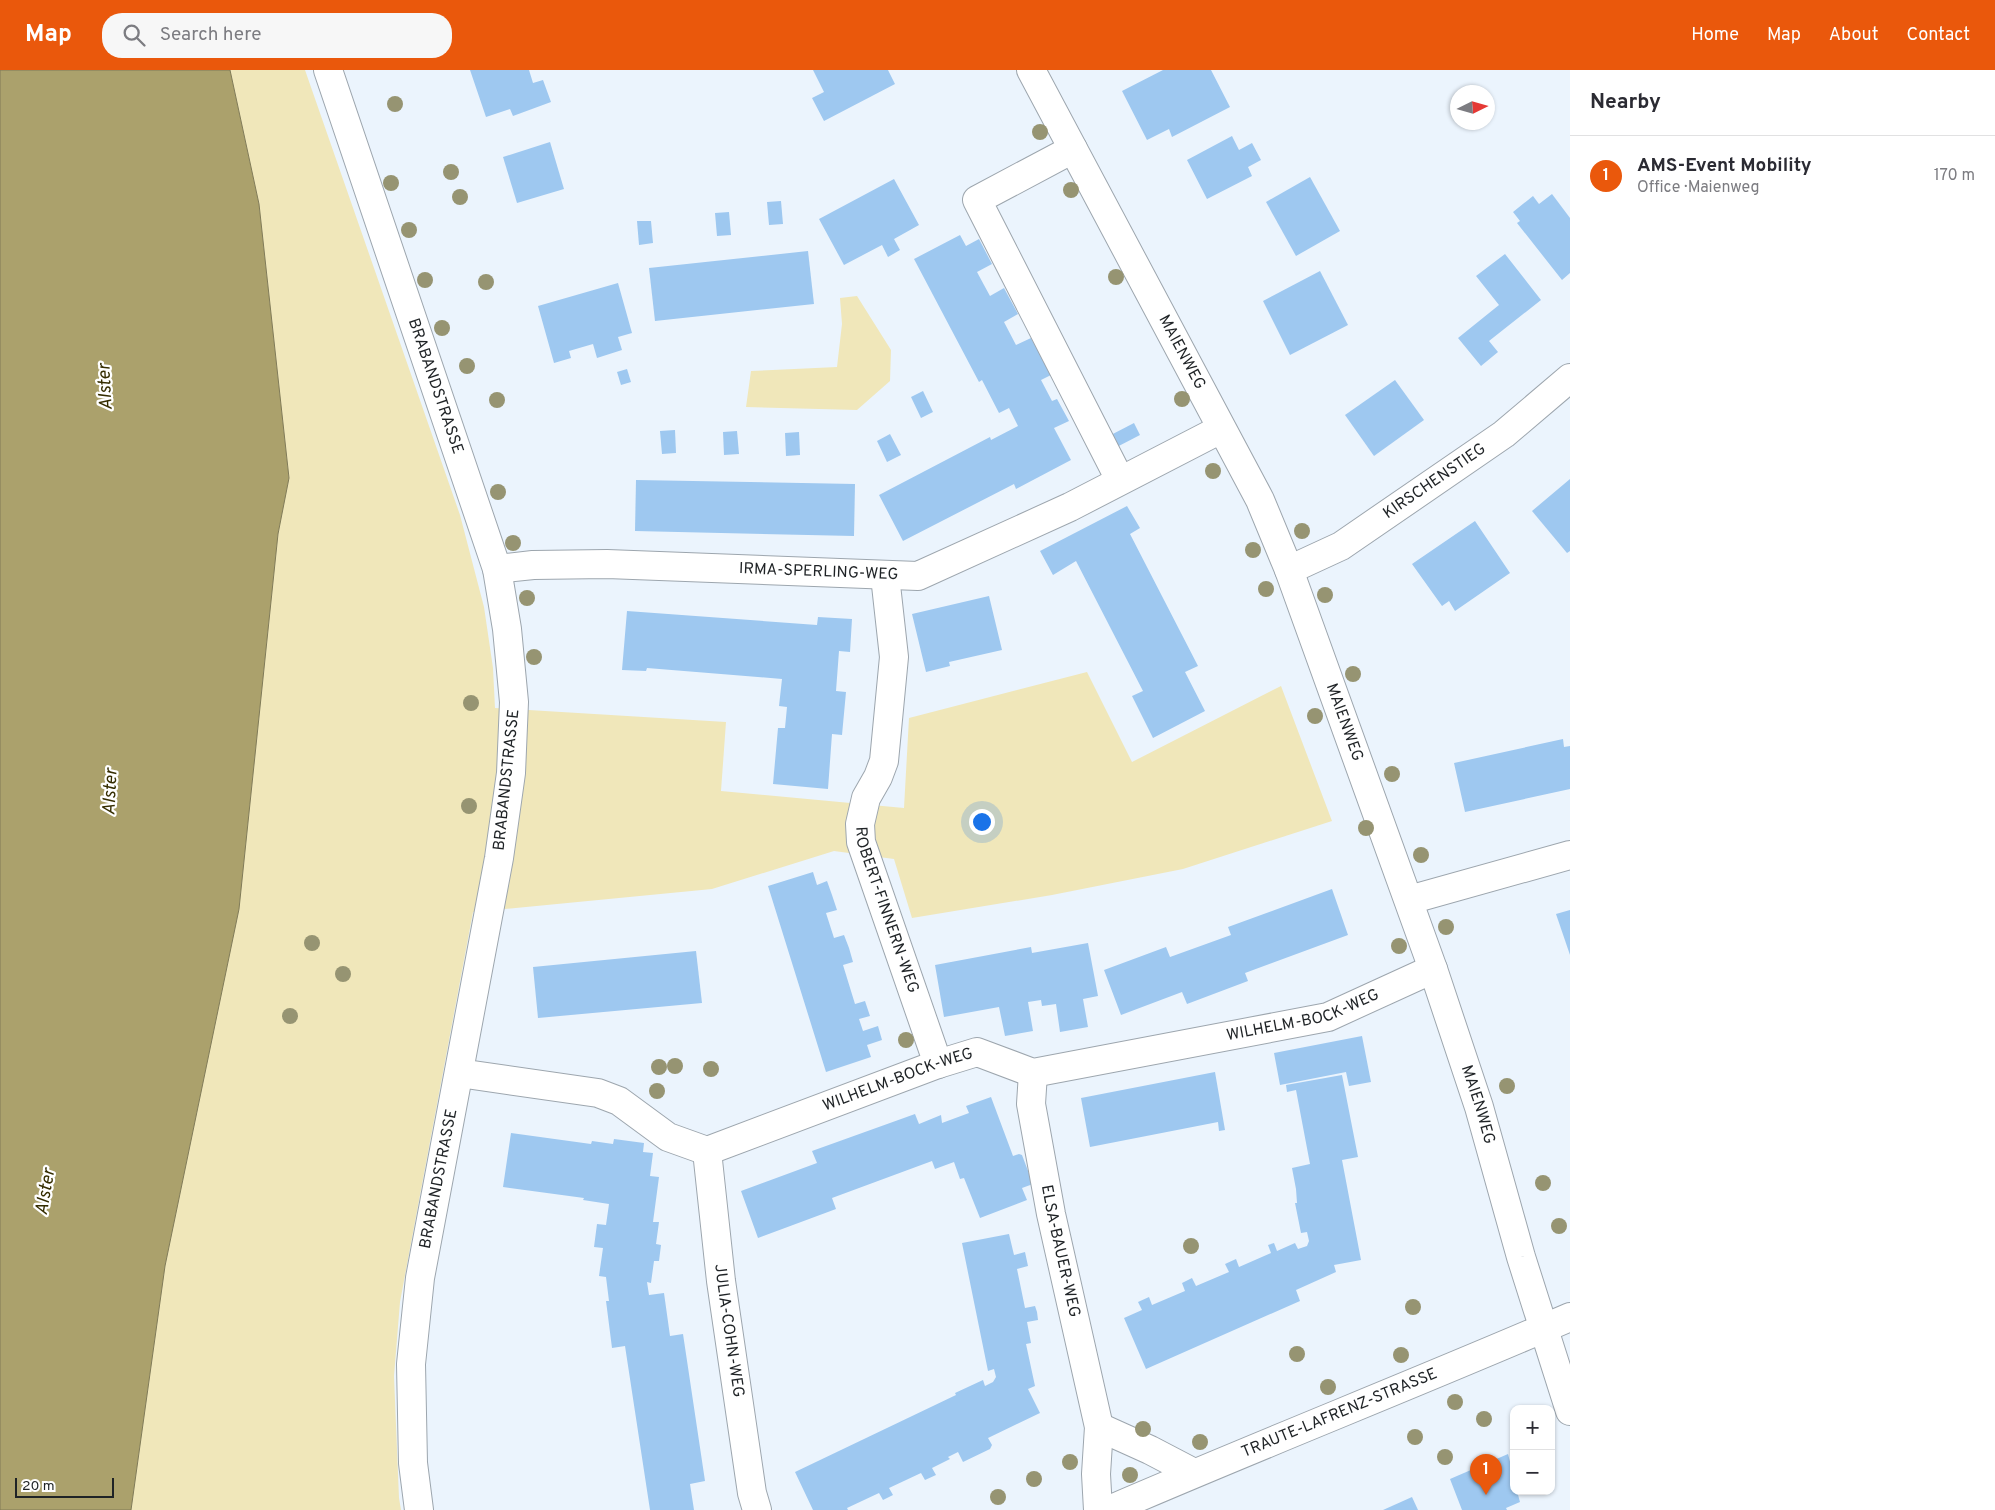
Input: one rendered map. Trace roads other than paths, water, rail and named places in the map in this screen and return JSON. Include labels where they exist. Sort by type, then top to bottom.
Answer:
[{"type":"street","name":"BRABANDSTRASSE","points":[[328,70],[496,569],[507,629],[514,702],[510,773],[498,866],[420,1278],[411,1364],[413,1463],[419,1510]]},
{"type":"street","name":"MAIENWEG","points":[[1031,70],[1260,500],[1289,570],[1433,969],[1479,1107],[1521,1257],[1570,1411]]},
{"type":"street","points":[[1073,149],[977,200],[1120,480]]},
{"type":"street","name":"KIRSCHENSTIEG","points":[[1289,570],[1341,546],[1504,434],[1570,378]]},
{"type":"street","name":"IRMA-SPERLING-WEG","points":[[496,569],[606,564],[918,576],[1070,507],[1221,429]]},
{"type":"street","name":"ROBERT-FINNERN-WEG","points":[[885,576],[894,657],[884,760],[878,777],[866,798],[860,824],[861,842],[938,1064]]},
{"type":"street","points":[[1408,900],[1570,855]]},
{"type":"street","name":"WILHELM-BOCK-WEG","points":[[707,1151],[938,1064],[977,1052],[1034,1073],[1328,1017],[1433,969]]},
{"type":"street","points":[[459,1073],[598,1093],[619,1101],[668,1137],[707,1151]]},
{"type":"street","name":"ELSA-BAUER-WEG","points":[[1034,1073],[1031,1104],[1050,1205],[1099,1428],[1096,1474],[1098,1510]]},
{"type":"street","name":"JULIA-COHN-WEG","points":[[707,1151],[721,1281],[752,1494],[757,1510]]},
{"type":"street","name":"TRAUTE-LAFRENZ-STRASSE","points":[[1109,1510],[1194,1473],[1486,1354],[1570,1317]]},
{"type":"street","points":[[1099,1428],[1150,1450],[1194,1473]]},
{"type":"water","name":"Alster","points":[[0,70],[230,70],[259,204],[289,478],[278,534],[239,909],[165,1266],[131,1510],[0,1510]]},
{"type":"place","name":"AMS-Event Mobility","points":[[1486,1495]]}]
